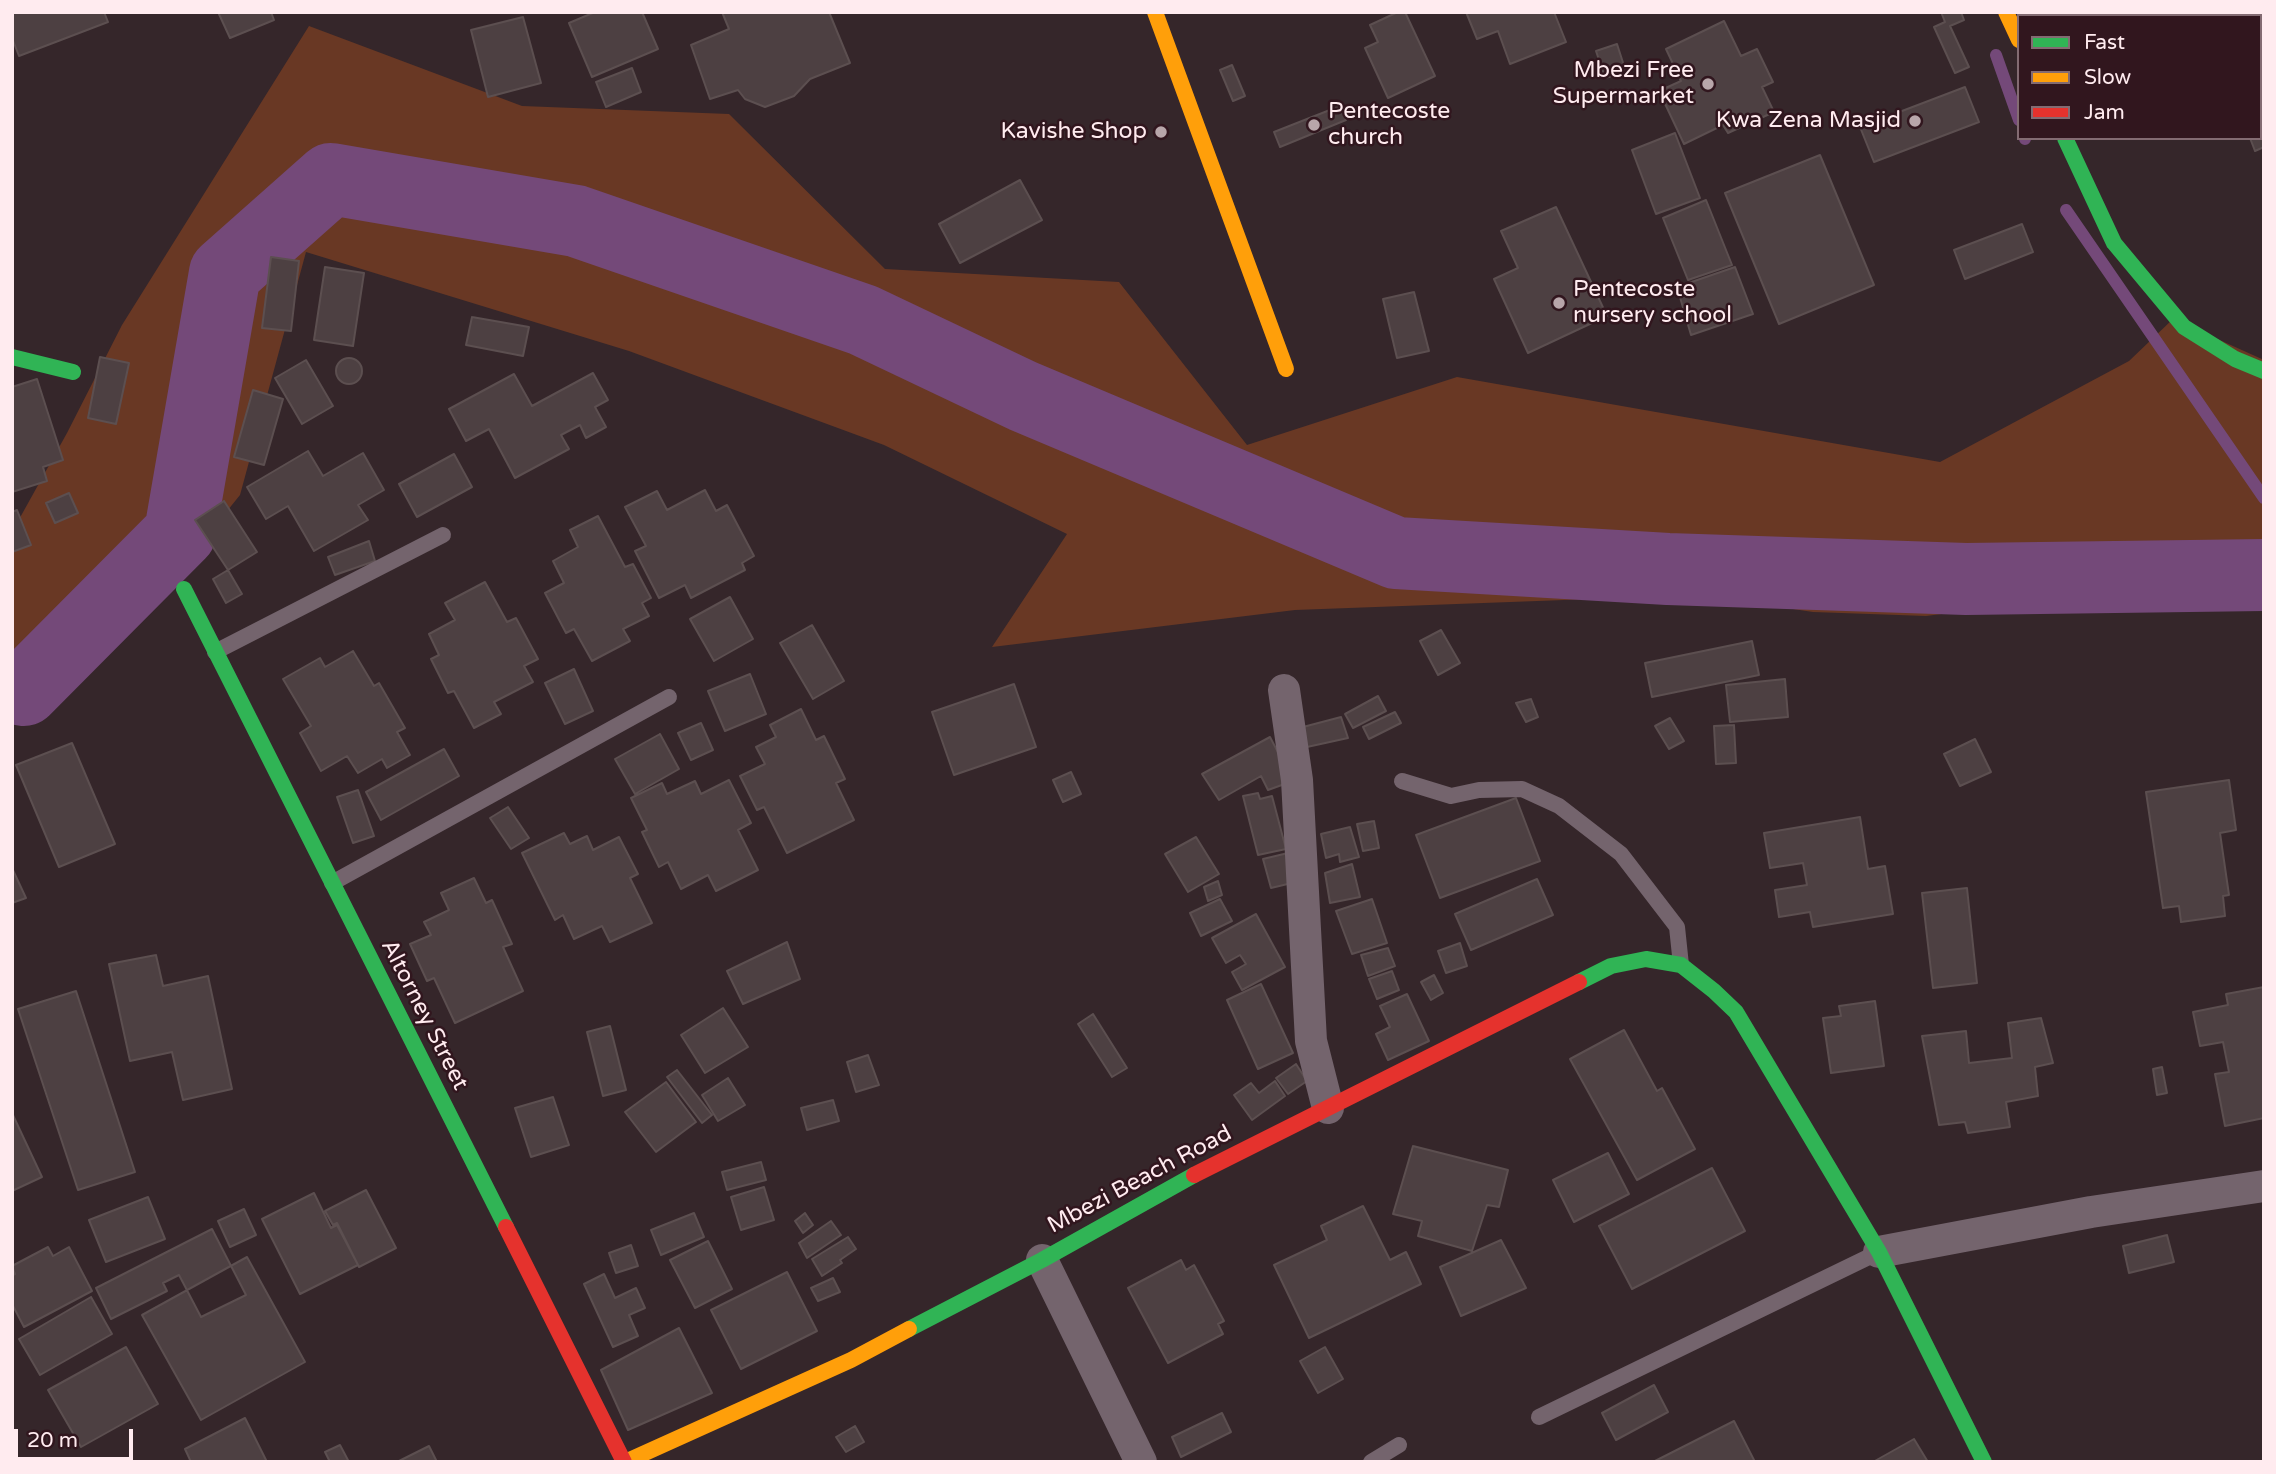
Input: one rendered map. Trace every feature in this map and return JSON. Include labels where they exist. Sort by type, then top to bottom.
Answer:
[{"type":"street","points":[[1155,12],[1286,369]]},
{"type":"street","points":[[2006,12],[2017,36]]},
{"type":"street","points":[[2066,140],[2115,243],[2184,327],[2235,359],[2264,371]]},
{"type":"street","points":[[12,358],[72,372]]},
{"type":"street","name":"Altorney Street","points":[[184,589],[624,1462]]},
{"type":"street","points":[[1284,690],[1297,780],[1311,1041],[1328,1108]]},
{"type":"street","name":"Mbezi Beach Road","points":[[624,1462],[850,1360],[1042,1259],[1172,1186],[1611,966],[1646,959],[1681,965]]},
{"type":"street","points":[[1681,965],[1736,1012],[1879,1252],[1984,1462]]},
{"type":"street","points":[[1879,1252],[2091,1212],[2264,1186]]},
{"type":"street","points":[[1042,1259],[1142,1462]]},
{"type":"lane","points":[[215,652],[443,535]]},
{"type":"lane","points":[[332,883],[669,697]]},
{"type":"lane","points":[[1402,781],[1451,796],[1479,790],[1522,789],[1559,806],[1620,854],[1645,885],[1677,927],[1681,965]]},
{"type":"lane","points":[[1539,1417],[1879,1252]]},
{"type":"lane","points":[[1371,1462],[1399,1445]]},
{"type":"shaded area","points":[[309,26],[522,106],[729,114],[885,269],[1119,282],[1247,445],[1457,377],[1940,462],[2129,361],[2173,319],[2264,360],[2264,593],[2044,601],[1926,616],[1813,612],[1699,595],[1295,610],[992,647],[1067,534],[884,445],[629,351],[306,252],[240,495],[140,619],[41,700],[12,695],[12,532],[67,433],[122,325]]},
{"type":"building","points":[[12,12],[104,12],[108,22],[19,56],[12,38]]},
{"type":"building","points":[[218,12],[271,12],[274,20],[230,38]]},
{"type":"building","points":[[595,12],[642,12],[658,49],[592,77],[569,23]]},
{"type":"building","points":[[722,12],[829,12],[850,63],[810,79],[794,96],[765,107],[745,99],[738,90],[710,99],[691,45],[729,29]]},
{"type":"building","points":[[1398,12],[1405,12],[1435,76],[1388,98],[1365,48],[1378,42],[1370,25]]},
{"type":"building","points":[[1466,12],[1554,12],[1566,42],[1510,64],[1498,31],[1477,39]]},
{"type":"building","points":[[1941,12],[1961,12],[1964,20],[1950,26],[1969,67],[1955,73],[1934,27],[1945,22]]},
{"type":"building","points":[[523,17],[541,83],[488,97],[471,30]]},
{"type":"building","points":[[1724,21],[1741,56],[1757,49],[1773,82],[1762,87],[1774,112],[1728,133],[1723,125],[1684,144],[1659,91],[1681,81],[1666,49]]},
{"type":"building","points":[[1617,44],[1626,72],[1605,78],[1596,51]]},
{"type":"building","points":[[2262,49],[2264,147],[2255,151],[2251,140],[2262,140]]},
{"type":"building","points":[[1232,65],[1245,96],[1233,101],[1220,70]]},
{"type":"building","points":[[632,68],[641,92],[606,107],[596,82]]},
{"type":"building","points":[[1965,87],[1979,122],[1874,162],[1860,127]]},
{"type":"building","points":[[1340,106],[1346,120],[1280,147],[1274,132]]},
{"type":"building","points":[[1675,133],[1700,198],[1656,214],[1632,150]]},
{"type":"building","points":[[1820,155],[1874,285],[1779,324],[1725,193]]},
{"type":"building","points":[[1020,180],[1042,220],[960,263],[939,224]]},
{"type":"building","points":[[1706,200],[1732,265],[1688,280],[1663,218]]},
{"type":"building","points":[[1556,207],[1607,316],[1528,353],[1494,279],[1518,268],[1501,231]]},
{"type":"building","points":[[2022,224],[2033,252],[1965,279],[1954,250]]},
{"type":"building","points":[[271,257],[299,261],[291,331],[262,328]]},
{"type":"building","points":[[325,267],[364,273],[353,346],[314,340]]},
{"type":"building","points":[[1735,267],[1753,314],[1691,335],[1677,287]]},
{"type":"building","points":[[1414,292],[1429,351],[1397,358],[1383,299]]},
{"type":"building","points":[[472,317],[529,327],[523,356],[466,345]]},
{"type":"building","points":[[100,357],[129,363],[116,424],[88,418]]},
{"type":"building","points":[[349,358],[358,362],[362,371],[358,380],[349,384],[340,380],[336,371],[340,362]]},
{"type":"building","points":[[306,360],[333,406],[302,424],[275,378]]},
{"type":"building","points":[[593,373],[608,400],[595,407],[606,427],[586,438],[580,425],[561,435],[569,449],[515,478],[489,429],[466,441],[449,409],[514,374],[532,406]]},
{"type":"building","points":[[37,379],[63,460],[43,467],[47,481],[12,492],[12,387]]},
{"type":"building","points":[[253,390],[283,399],[264,465],[234,457]]},
{"type":"building","points":[[308,451],[323,476],[363,453],[384,490],[358,505],[368,520],[314,551],[288,506],[266,519],[247,487]]},
{"type":"building","points":[[454,454],[472,487],[417,517],[399,484]]},
{"type":"building","points":[[705,490],[716,511],[727,505],[754,556],[742,563],[745,570],[691,598],[685,585],[659,598],[635,551],[646,546],[625,507],[657,491],[667,510]]},
{"type":"building","points":[[69,493],[78,513],[55,523],[46,503]]},
{"type":"building","points":[[224,501],[257,552],[228,570],[195,520]]},
{"type":"building","points":[[17,510],[31,545],[12,552],[12,512]]},
{"type":"building","points":[[598,516],[625,567],[633,564],[651,598],[642,603],[649,616],[623,629],[630,641],[592,661],[574,629],[566,633],[545,593],[564,583],[553,561],[578,547],[570,530]]},
{"type":"building","points":[[369,541],[375,561],[335,575],[328,557]]},
{"type":"building","points":[[228,570],[242,594],[226,603],[213,579]]},
{"type":"building","points":[[485,582],[507,622],[516,618],[538,659],[524,666],[533,682],[494,702],[501,714],[474,728],[454,691],[448,693],[431,659],[439,655],[429,634],[455,620],[445,603]]},
{"type":"building","points":[[730,597],[753,639],[714,661],[690,619]]},
{"type":"building","points":[[812,625],[844,681],[813,699],[780,643]]},
{"type":"building","points":[[1441,630],[1460,663],[1438,675],[1420,641]]},
{"type":"building","points":[[1752,641],[1759,675],[1652,697],[1645,663]]},
{"type":"building","points":[[353,651],[374,686],[379,683],[405,728],[397,732],[410,755],[387,768],[382,759],[358,773],[347,756],[321,771],[300,733],[311,726],[283,679],[320,658],[325,667]]},
{"type":"building","points":[[574,669],[593,711],[565,724],[545,683]]},
{"type":"building","points":[[750,674],[766,714],[725,731],[708,691]]},
{"type":"building","points":[[1785,679],[1788,717],[1730,722],[1726,685]]},
{"type":"building","points":[[1014,684],[1036,747],[954,775],[932,712]]},
{"type":"building","points":[[1378,696],[1386,711],[1353,728],[1345,714]]},
{"type":"building","points":[[1531,699],[1538,717],[1526,722],[1516,703]]},
{"type":"building","points":[[801,709],[816,740],[824,736],[845,779],[836,783],[854,820],[787,853],[764,807],[757,810],[740,776],[765,764],[756,747],[776,737],[770,725]]},
{"type":"building","points":[[1395,712],[1401,723],[1369,739],[1363,727]]},
{"type":"building","points":[[1341,717],[1348,738],[1307,747],[1303,727]]},
{"type":"building","points":[[1670,718],[1684,741],[1669,749],[1655,726]]},
{"type":"building","points":[[701,723],[713,750],[691,760],[678,733]]},
{"type":"building","points":[[1734,725],[1736,763],[1716,764],[1714,726]]},
{"type":"building","points":[[660,734],[679,769],[635,794],[615,759]]},
{"type":"building","points":[[1270,737],[1293,781],[1268,790],[1261,776],[1219,800],[1202,774]]},
{"type":"building","points":[[1975,739],[1991,772],[1960,786],[1944,754]]},
{"type":"building","points":[[72,743],[115,844],[59,867],[16,765]]},
{"type":"building","points":[[444,749],[459,776],[381,820],[366,792]]},
{"type":"building","points":[[1071,772],[1081,794],[1063,802],[1053,780]]},
{"type":"building","points":[[729,780],[751,823],[738,830],[758,870],[716,891],[708,875],[681,889],[668,862],[659,867],[642,832],[647,830],[631,798],[662,783],[667,794],[695,781],[701,794]]},
{"type":"building","points":[[2229,780],[2236,830],[2220,833],[2229,895],[2223,896],[2225,916],[2181,922],[2179,906],[2163,908],[2146,792]]},
{"type":"building","points":[[358,790],[374,836],[353,843],[337,797]]},
{"type":"building","points":[[1258,793],[1260,799],[1272,796],[1286,849],[1258,855],[1243,796]]},
{"type":"building","points":[[1516,798],[1540,861],[1440,898],[1416,835]]},
{"type":"building","points":[[508,807],[529,838],[511,849],[490,818]]},
{"type":"building","points":[[1860,817],[1868,869],[1885,866],[1893,914],[1813,927],[1810,912],[1779,917],[1775,890],[1807,885],[1803,863],[1770,868],[1764,833]]},
{"type":"building","points":[[1374,821],[1379,848],[1363,851],[1357,824]]},
{"type":"building","points":[[1350,827],[1359,857],[1340,862],[1339,854],[1326,858],[1321,834]]},
{"type":"building","points":[[564,833],[570,844],[587,836],[593,850],[619,837],[638,874],[630,878],[652,923],[610,942],[602,926],[574,939],[563,915],[555,920],[522,853]]},
{"type":"building","points":[[1196,837],[1219,874],[1188,892],[1165,854]]},
{"type":"building","points":[[1288,853],[1296,882],[1271,888],[1263,859]]},
{"type":"building","points":[[1352,864],[1360,897],[1330,903],[1325,873]]},
{"type":"building","points":[[12,868],[26,898],[12,903]]},
{"type":"building","points":[[474,878],[486,903],[492,900],[512,944],[503,947],[523,991],[455,1023],[434,978],[427,981],[410,944],[431,935],[424,922],[449,910],[441,893]]},
{"type":"building","points":[[1537,879],[1553,915],[1471,950],[1455,914]]},
{"type":"building","points":[[1218,881],[1222,895],[1208,901],[1204,887]]},
{"type":"building","points":[[1967,888],[1977,983],[1933,988],[1922,893]]},
{"type":"building","points":[[1220,899],[1232,921],[1201,936],[1190,913]]},
{"type":"building","points":[[1372,899],[1387,943],[1352,954],[1336,911]]},
{"type":"building","points":[[1256,914],[1285,967],[1242,990],[1232,972],[1246,964],[1240,955],[1226,963],[1212,938]]},
{"type":"building","points":[[787,942],[800,979],[743,1004],[727,971]]},
{"type":"building","points":[[1460,943],[1467,966],[1446,973],[1438,951]]},
{"type":"building","points":[[1388,948],[1395,966],[1368,976],[1361,955]]},
{"type":"building","points":[[156,955],[163,986],[208,976],[232,1089],[183,1100],[172,1052],[130,1061],[109,964]]},
{"type":"building","points":[[1392,971],[1399,990],[1377,999],[1369,979]]},
{"type":"building","points":[[1434,975],[1443,993],[1431,1000],[1421,982]]},
{"type":"building","points":[[1261,984],[1293,1053],[1258,1069],[1227,1000]]},
{"type":"building","points":[[2264,987],[2264,1118],[2225,1126],[2215,1074],[2229,1072],[2223,1042],[2200,1046],[2193,1012],[2228,1005],[2226,994]]},
{"type":"building","points":[[76,991],[135,1172],[78,1190],[18,1009]]},
{"type":"building","points":[[1407,994],[1429,1041],[1388,1060],[1376,1034],[1390,1027],[1380,1006]]},
{"type":"building","points":[[1875,1001],[1884,1066],[1831,1073],[1823,1018],[1841,1016],[1839,1006]]},
{"type":"building","points":[[723,1008],[748,1047],[705,1073],[681,1035]]},
{"type":"building","points":[[1093,1014],[1127,1068],[1112,1077],[1078,1024]]},
{"type":"building","points":[[2041,1018],[2053,1063],[2035,1067],[2038,1096],[2006,1102],[2010,1127],[1968,1133],[1965,1122],[1939,1125],[1922,1036],[1966,1031],[1969,1063],[2012,1058],[2008,1023]]},
{"type":"building","points":[[610,1026],[626,1090],[603,1096],[587,1032]]},
{"type":"building","points":[[1624,1030],[1657,1091],[1662,1088],[1695,1149],[1637,1180],[1570,1059]]},
{"type":"building","points":[[868,1055],[879,1085],[856,1092],[847,1062]]},
{"type":"building","points":[[1296,1064],[1307,1081],[1288,1094],[1276,1078]]},
{"type":"building","points":[[2162,1067],[2167,1093],[2157,1095],[2153,1069]]},
{"type":"building","points":[[677,1070],[712,1115],[702,1123],[667,1077]]},
{"type":"building","points":[[728,1078],[745,1105],[718,1121],[702,1095]]},
{"type":"building","points":[[1275,1081],[1285,1096],[1252,1120],[1234,1095],[1251,1083],[1259,1093]]},
{"type":"building","points":[[666,1082],[696,1122],[656,1152],[625,1112]]},
{"type":"building","points":[[553,1097],[569,1145],[531,1157],[515,1108]]},
{"type":"building","points":[[833,1100],[839,1121],[807,1130],[801,1108]]},
{"type":"building","points":[[12,1113],[42,1177],[12,1191]]},
{"type":"building","points":[[1413,1146],[1508,1170],[1499,1207],[1487,1205],[1472,1251],[1418,1236],[1422,1221],[1393,1214]]},
{"type":"building","points":[[1608,1153],[1629,1194],[1574,1222],[1553,1180]]},
{"type":"building","points":[[761,1162],[766,1180],[727,1190],[722,1172]]},
{"type":"building","points":[[1712,1168],[1745,1231],[1632,1289],[1599,1226]]},
{"type":"building","points":[[764,1187],[774,1220],[741,1230],[731,1197]]},
{"type":"building","points":[[366,1190],[396,1248],[359,1267],[337,1223],[333,1225],[325,1211]]},
{"type":"building","points":[[314,1193],[331,1228],[337,1225],[358,1265],[300,1294],[262,1219]]},
{"type":"building","points":[[148,1197],[165,1239],[106,1262],[89,1220]]},
{"type":"building","points":[[1363,1206],[1390,1260],[1406,1252],[1421,1284],[1309,1338],[1274,1265],[1327,1240],[1321,1226]]},
{"type":"building","points":[[244,1209],[256,1235],[230,1247],[218,1221]]},
{"type":"building","points":[[694,1213],[704,1237],[661,1255],[651,1230]]},
{"type":"building","points":[[805,1213],[813,1225],[803,1233],[795,1221]]},
{"type":"building","points":[[831,1221],[841,1235],[807,1258],[799,1243]]},
{"type":"building","points":[[212,1229],[246,1295],[201,1317],[179,1275],[163,1283],[167,1291],[111,1319],[96,1288]]},
{"type":"building","points":[[2167,1235],[2174,1262],[2129,1273],[2123,1246]]},
{"type":"building","points":[[848,1237],[856,1249],[840,1260],[842,1263],[822,1276],[812,1259]]},
{"type":"building","points":[[1501,1240],[1526,1288],[1461,1316],[1440,1267]]},
{"type":"building","points":[[708,1241],[732,1289],[695,1308],[670,1260]]},
{"type":"building","points":[[631,1245],[638,1266],[616,1273],[609,1253]]},
{"type":"building","points":[[48,1247],[53,1256],[69,1247],[92,1291],[24,1327],[12,1304],[12,1276],[15,1274],[12,1266]]},
{"type":"building","points":[[247,1257],[305,1362],[201,1420],[142,1315]]},
{"type":"building","points":[[1181,1260],[1186,1270],[1194,1265],[1224,1321],[1218,1324],[1223,1334],[1168,1363],[1128,1288]]},
{"type":"building","points":[[787,1272],[817,1331],[741,1369],[711,1310]]},
{"type":"building","points":[[604,1274],[615,1298],[636,1288],[645,1308],[629,1315],[638,1336],[613,1347],[584,1284]]},
{"type":"building","points":[[833,1278],[840,1292],[818,1301],[811,1288]]},
{"type":"building","points":[[91,1297],[112,1334],[40,1375],[19,1339]]},
{"type":"building","points":[[679,1328],[712,1393],[628,1430],[601,1370]]},
{"type":"building","points":[[126,1347],[158,1404],[81,1447],[48,1390]]},
{"type":"building","points":[[1325,1347],[1343,1379],[1318,1393],[1300,1361]]},
{"type":"building","points":[[1654,1385],[1668,1412],[1616,1440],[1602,1413]]},
{"type":"building","points":[[1222,1413],[1231,1432],[1181,1457],[1172,1437]]},
{"type":"building","points":[[245,1418],[267,1462],[191,1462],[185,1449]]},
{"type":"building","points":[[1734,1421],[1755,1462],[1653,1462]]},
{"type":"building","points":[[855,1426],[864,1442],[846,1452],[836,1437]]},
{"type":"building","points":[[1914,1439],[1928,1462],[1873,1462]]},
{"type":"building","points":[[340,1445],[349,1462],[330,1462],[325,1452]]},
{"type":"building","points":[[429,1446],[437,1462],[397,1462]]},
{"type":"waterway","points":[[1996,55],[2017,114]]},
{"type":"waterway","points":[[12,688],[24,690],[180,533],[225,273],[331,179],[576,221],[863,320],[1023,396],[1396,553],[1668,569],[1966,579],[2264,575]]},
{"type":"waterway","points":[[2066,210],[2264,498]]},
{"type":"traffic: fast","points":[[2066,140],[2114,243],[2184,327],[2235,359],[2264,371]]},
{"type":"traffic: fast","points":[[12,357],[73,372]]},
{"type":"traffic: fast","points":[[184,589],[506,1227]]},
{"type":"traffic: fast","points":[[1579,982],[1611,966],[1646,959],[1681,965],[1736,1012],[1879,1252],[1984,1462]]},
{"type":"traffic: fast","points":[[909,1329],[1042,1260],[1194,1175]]},
{"type":"traffic: slow","points":[[1155,12],[1286,369]]},
{"type":"traffic: slow","points":[[2006,12],[2017,36]]},
{"type":"traffic: slow","points":[[625,1462],[851,1360],[909,1329]]},
{"type":"traffic: jam","points":[[1194,1175],[1579,982]]},
{"type":"traffic: jam","points":[[506,1227],[624,1462]]},
{"type":"place","name":"Mbezi Free Supermarket","points":[[1708,84]]},
{"type":"place","name":"Kwa Zena Masjid","points":[[1915,121]]},
{"type":"place","name":"Pentecoste church","points":[[1314,125]]},
{"type":"place","name":"Kavishe Shop","points":[[1161,132]]},
{"type":"place","name":"Pentecoste nursery school","points":[[1559,303]]}]
